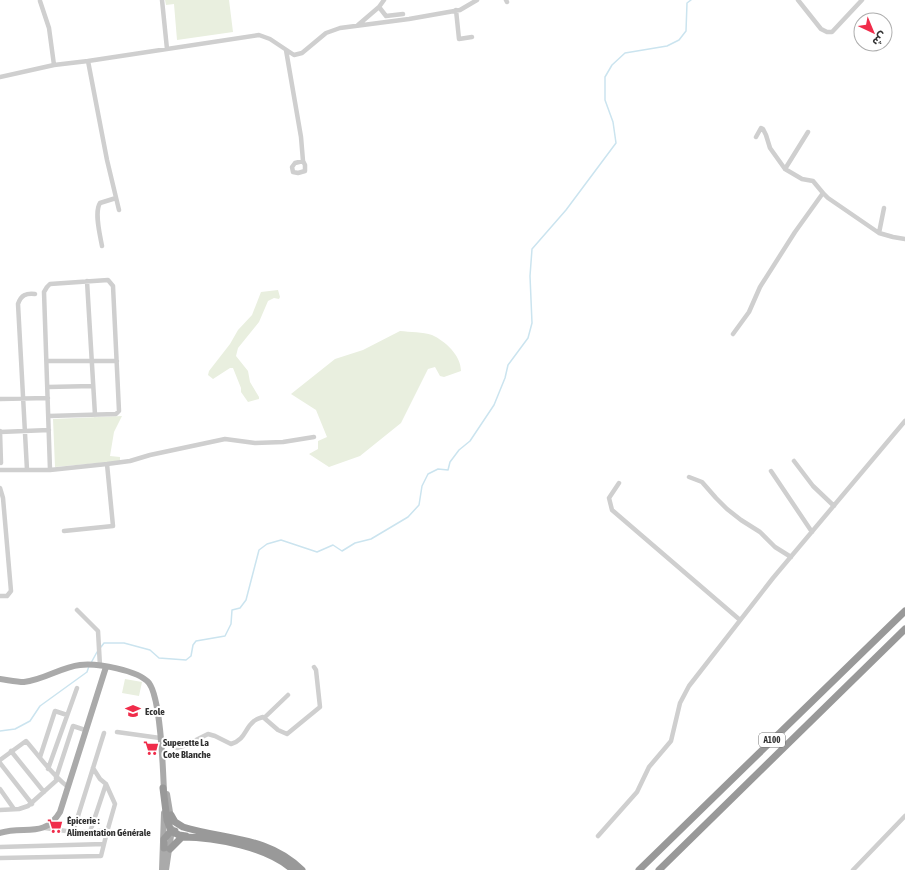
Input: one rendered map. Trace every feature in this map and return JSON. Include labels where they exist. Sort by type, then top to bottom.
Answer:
[{"type":"highway","name":"A100","points":[[639,870],[905,611]]},
{"type":"highway","name":"A100","points":[[659,870],[905,629]]},
{"type":"highway","points":[[163,788],[167,820],[172,832],[179,835],[237,844],[262,852],[280,860],[292,870]]},
{"type":"highway","points":[[171,815],[175,822],[189,829],[260,844],[279,852],[294,862],[302,870]]},
{"type":"highway","points":[[189,829],[172,832],[164,839],[167,848],[182,837],[193,837]]},
{"type":"main road","points":[[0,679],[25,682],[80,665],[119,669],[136,674],[148,682],[154,691],[156,699],[160,740],[167,848],[166,870]]},
{"type":"main road","points":[[0,833],[6,831],[37,830],[45,828],[54,822],[57,817],[68,787],[85,730],[100,666]]},
{"type":"main road","points":[[163,775],[171,815],[172,832]]},
{"type":"main road","points":[[162,870],[167,848]]},
{"type":"street","points":[[162,0],[166,49]]},
{"type":"street","points":[[358,25],[379,8],[384,0]]},
{"type":"street","points":[[0,77],[54,65],[259,35],[270,39],[294,55],[302,53],[326,34],[340,28],[409,19],[460,10],[477,0]]},
{"type":"street","points":[[798,0],[821,29],[827,32],[832,32],[862,0]]},
{"type":"street","points":[[40,1],[49,28],[54,65]]},
{"type":"street","points":[[379,8],[386,16],[403,14]]},
{"type":"street","points":[[456,10],[459,39],[472,37]]},
{"type":"street","points":[[286,50],[301,137],[303,160]]},
{"type":"street","points":[[88,61],[107,160],[119,210]]},
{"type":"street","points":[[756,137],[761,128],[763,129],[770,148],[785,169],[802,179],[813,181],[828,198],[879,233],[905,239]]},
{"type":"street","points":[[785,169],[808,132]]},
{"type":"street","points":[[733,334],[749,312],[760,287],[795,232],[823,192]]},
{"type":"street","points":[[102,246],[97,209],[100,203],[116,198]]},
{"type":"street","points":[[879,233],[884,208]]},
{"type":"street","points":[[49,416],[116,414],[119,411],[113,284],[107,280],[50,284],[44,290],[50,470]]},
{"type":"street","points":[[87,281],[95,415]]},
{"type":"street","points":[[28,470],[18,304],[23,296],[35,294]]},
{"type":"street","points":[[47,361],[117,361]]},
{"type":"street","points":[[48,387],[93,386]]},
{"type":"street","points":[[0,400],[48,398]]},
{"type":"street","points":[[598,836],[637,792],[649,767],[671,740],[680,703],[689,686],[791,557],[905,422]]},
{"type":"street","points":[[1,463],[0,431],[49,430]]},
{"type":"street","points":[[0,470],[50,470],[130,461],[150,455],[225,439],[255,443],[284,442],[314,438]]},
{"type":"street","points":[[794,461],[813,486],[834,506]]},
{"type":"street","points":[[64,531],[113,526],[106,464]]},
{"type":"street","points":[[771,471],[812,532]]},
{"type":"street","points":[[690,477],[702,482],[732,513],[760,532],[775,547],[791,557]]},
{"type":"street","points":[[619,483],[609,498],[612,510],[740,620]]},
{"type":"street","points":[[0,488],[3,498],[11,591],[7,596],[0,596]]},
{"type":"street","points":[[77,610],[98,631],[100,666]]},
{"type":"street","points":[[264,718],[278,730],[287,734],[320,707],[316,670],[314,668]]},
{"type":"street","points":[[48,769],[77,688]]},
{"type":"street","points":[[118,732],[160,740],[177,748],[208,734],[231,744],[238,742],[244,736],[253,721],[263,717],[264,718],[288,695]]},
{"type":"street","points":[[40,757],[55,711],[67,715]]},
{"type":"street","points":[[0,810],[14,809],[32,804],[57,779],[73,726],[85,730]]},
{"type":"street","points":[[73,832],[104,733]]},
{"type":"street","points":[[0,760],[26,741],[57,779],[68,787]]},
{"type":"street","points":[[11,751],[44,792]]},
{"type":"street","points":[[0,763],[32,804]]},
{"type":"street","points":[[0,858],[101,856],[115,804],[106,784],[100,779],[93,768]]},
{"type":"street","points":[[90,832],[106,784]]},
{"type":"street","points":[[0,789],[14,809]]},
{"type":"street","points":[[853,870],[905,816]]},
{"type":"street","points":[[45,828],[73,832],[107,832]]},
{"type":"street","points":[[0,847],[104,844]]},
{"type":"green space","points":[[165,0],[229,0],[233,32],[177,40],[174,4],[166,5]]},
{"type":"green space","points":[[278,290],[280,297],[279,299],[274,298],[268,301],[259,322],[238,348],[236,356],[248,371],[250,382],[259,397],[259,399],[248,402],[241,392],[241,388],[233,368],[230,368],[213,379],[208,375],[209,371],[230,344],[238,330],[252,315],[261,292]]},
{"type":"green space","points":[[400,331],[428,334],[442,341],[455,354],[461,371],[444,377],[440,376],[435,367],[428,369],[401,423],[360,456],[329,467],[309,454],[318,449],[318,441],[327,437],[316,410],[291,394],[335,359],[363,350]]},
{"type":"green space","points":[[122,416],[114,432],[110,456],[120,457],[120,461],[55,467],[53,419]]},
{"type":"green space","points":[[125,679],[142,682],[139,696],[122,693]]},
{"type":"waterway","points":[[101,647],[104,643],[124,643],[150,650],[159,658],[186,660],[191,656],[193,645],[196,641],[225,636],[231,624],[232,610],[240,608],[246,600],[259,550],[267,544],[281,540],[317,552],[333,545],[342,551],[355,543],[371,539],[408,517],[419,505],[422,486],[428,474],[438,469],[448,470],[450,462],[459,450],[470,441],[494,405],[505,378],[508,365],[528,338],[532,323],[530,276],[532,249],[566,210],[616,143],[613,122],[605,100],[605,77],[612,65],[625,53],[667,46],[679,40],[686,31],[687,3],[691,0]]},
{"type":"waterway","points":[[91,663],[97,652]]},
{"type":"waterway","points":[[0,731],[15,729],[30,721],[40,706],[87,672],[89,666]]},
{"type":"place","name":"Ecole","points":[[133,711]]},
{"type":"place","name":"Superette La Cote Blanche","points":[[151,748]]},
{"type":"place","name":"Épicerie : Alimentation Générale","points":[[55,826]]}]
